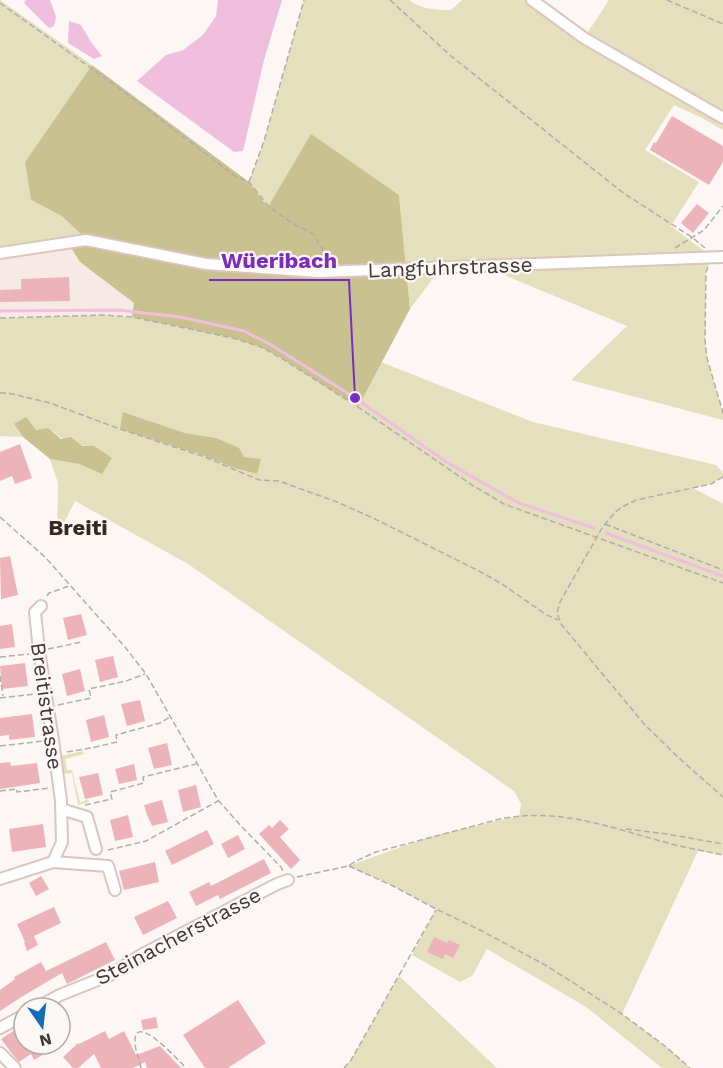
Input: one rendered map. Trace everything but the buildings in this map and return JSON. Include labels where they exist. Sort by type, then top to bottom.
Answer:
[{"type":"street","points":[[532,0],[585,38],[723,118]]},
{"type":"street","name":"Langfuhrstrasse","points":[[0,253],[86,240],[206,264],[320,272],[717,257]]},
{"type":"street","name":"Breitistrasse","points":[[41,606],[34,612],[61,809],[62,842],[53,862]]},
{"type":"street","points":[[61,809],[87,817],[96,849]]},
{"type":"street","points":[[0,879],[53,862],[108,866],[115,890]]},
{"type":"street","name":"Steinacherstrasse","points":[[58,996],[110,975],[144,954],[288,880]]},
{"type":"street","points":[[0,1053],[15,1068]]},
{"type":"path","points":[[249,182],[264,141],[304,0]]},
{"type":"path","points":[[390,0],[451,56],[622,192],[693,238],[717,257],[706,272],[705,340],[707,358],[723,413]]},
{"type":"path","points":[[667,0],[723,24]]},
{"type":"path","points":[[0,3],[123,91],[235,176],[249,182],[269,207],[291,224],[312,233],[323,249],[320,272]]},
{"type":"path","points":[[673,249],[704,230],[723,206]]},
{"type":"path","points":[[0,318],[103,315],[132,317],[233,338],[261,347],[358,407],[472,485],[504,504],[723,583]]},
{"type":"path","points":[[0,393],[50,403],[205,457],[258,480],[279,481],[337,502],[481,572],[558,620],[645,724],[723,797]]},
{"type":"path","points":[[558,620],[560,602],[604,524],[615,512],[630,503],[645,498],[711,484],[723,477]]},
{"type":"path","points":[[0,517],[45,557],[125,647],[146,674],[196,764],[219,800],[281,867],[288,880],[348,866],[376,852],[519,816],[550,815],[574,818],[622,829],[670,844],[723,855]]},
{"type":"path","points":[[604,524],[723,570]]},
{"type":"path","points":[[41,606],[49,593],[70,585]]},
{"type":"path","points":[[0,657],[39,652],[82,642]]},
{"type":"path","points":[[48,706],[91,698],[89,689],[146,674]]},
{"type":"path","points":[[0,676],[1,698],[45,693]]},
{"type":"path","points":[[54,752],[71,752],[117,742],[116,735],[160,723],[170,717]]},
{"type":"path","points":[[0,746],[53,740]]},
{"type":"path","points":[[78,807],[112,799],[110,792],[144,783],[143,777],[196,764]]},
{"type":"path","points":[[0,791],[17,789],[17,792],[59,787]]},
{"type":"path","points":[[96,849],[103,851],[146,841],[219,800]]},
{"type":"path","points":[[622,829],[723,844]]},
{"type":"path","points":[[348,866],[393,886],[547,966],[622,1014],[690,1068]]},
{"type":"path","points":[[344,1068],[351,1060],[436,909]]},
{"type":"path","points":[[141,1068],[135,1047],[135,1040],[140,1032],[154,1037],[186,1068]]},
{"type":"shaded area","points":[[0,0],[92,65],[25,162],[31,200],[63,216],[86,240],[0,253]]},
{"type":"shaded area","points":[[26,0],[50,0],[56,17],[54,26],[49,28],[24,3]]},
{"type":"shaded area","points":[[218,0],[282,0],[264,60],[243,151],[234,152],[137,81],[166,55],[183,50],[203,35],[216,16]]},
{"type":"shaded area","points":[[304,0],[409,0],[423,7],[451,10],[462,0],[532,0],[584,38],[609,0],[723,0],[723,130],[674,105],[645,150],[699,182],[671,226],[712,257],[706,272],[705,340],[707,358],[723,420],[571,380],[627,326],[482,266],[440,269],[410,309],[399,195],[311,135],[269,207],[249,182],[264,141]]},
{"type":"shaded area","points":[[69,21],[81,25],[102,56],[94,59],[68,43]]},
{"type":"shaded area","points":[[92,65],[249,182],[268,207],[311,134],[399,195],[410,309],[358,407],[261,347],[233,338],[132,317],[134,303],[80,262],[68,243],[86,239],[62,216],[31,200],[25,162]]},
{"type":"shaded area","points":[[68,243],[80,262],[134,303],[132,317],[103,315],[0,318],[0,253]]},
{"type":"shaded area","points":[[712,257],[723,257],[723,264]]},
{"type":"shaded area","points":[[103,315],[131,317],[233,338],[261,347],[358,406],[381,362],[533,422],[716,465],[723,473],[723,477],[711,484],[693,488],[723,504],[723,855],[698,851],[622,1014],[690,1068],[662,1068],[586,1007],[487,949],[472,976],[460,982],[412,955],[436,909],[348,866],[432,836],[519,816],[521,804],[514,791],[188,564],[75,501],[57,537],[58,483],[50,459],[79,464],[102,474],[94,446],[70,442],[48,428],[36,431],[14,424],[23,437],[0,436],[0,318]],"holes":[[[123,412],[185,433],[216,438],[244,457],[257,474],[146,437]]]},
{"type":"shaded area","points":[[123,412],[185,433],[216,438],[239,448],[244,457],[261,459],[257,474],[120,429]]},
{"type":"shaded area","points":[[26,417],[36,430],[48,428],[61,439],[71,437],[82,446],[94,446],[112,458],[102,474],[79,464],[50,459],[23,437],[14,424]]},
{"type":"shaded area","points":[[83,751],[84,754],[65,759],[67,770],[72,770],[80,803],[88,799],[89,802],[78,805],[72,773],[64,774],[61,756]]},
{"type":"shaded area","points":[[399,976],[497,1068],[344,1068],[351,1060]]},
{"type":"waterway","points":[[0,311],[118,310],[180,317],[244,331],[273,346],[355,398],[448,463],[519,503],[594,528]]},
{"type":"waterway","points":[[606,533],[723,576]]},
{"type":"place","name":"Wüeribach","points":[[355,398]]},
{"type":"district","name":"Breiti","points":[[78,527]]}]
